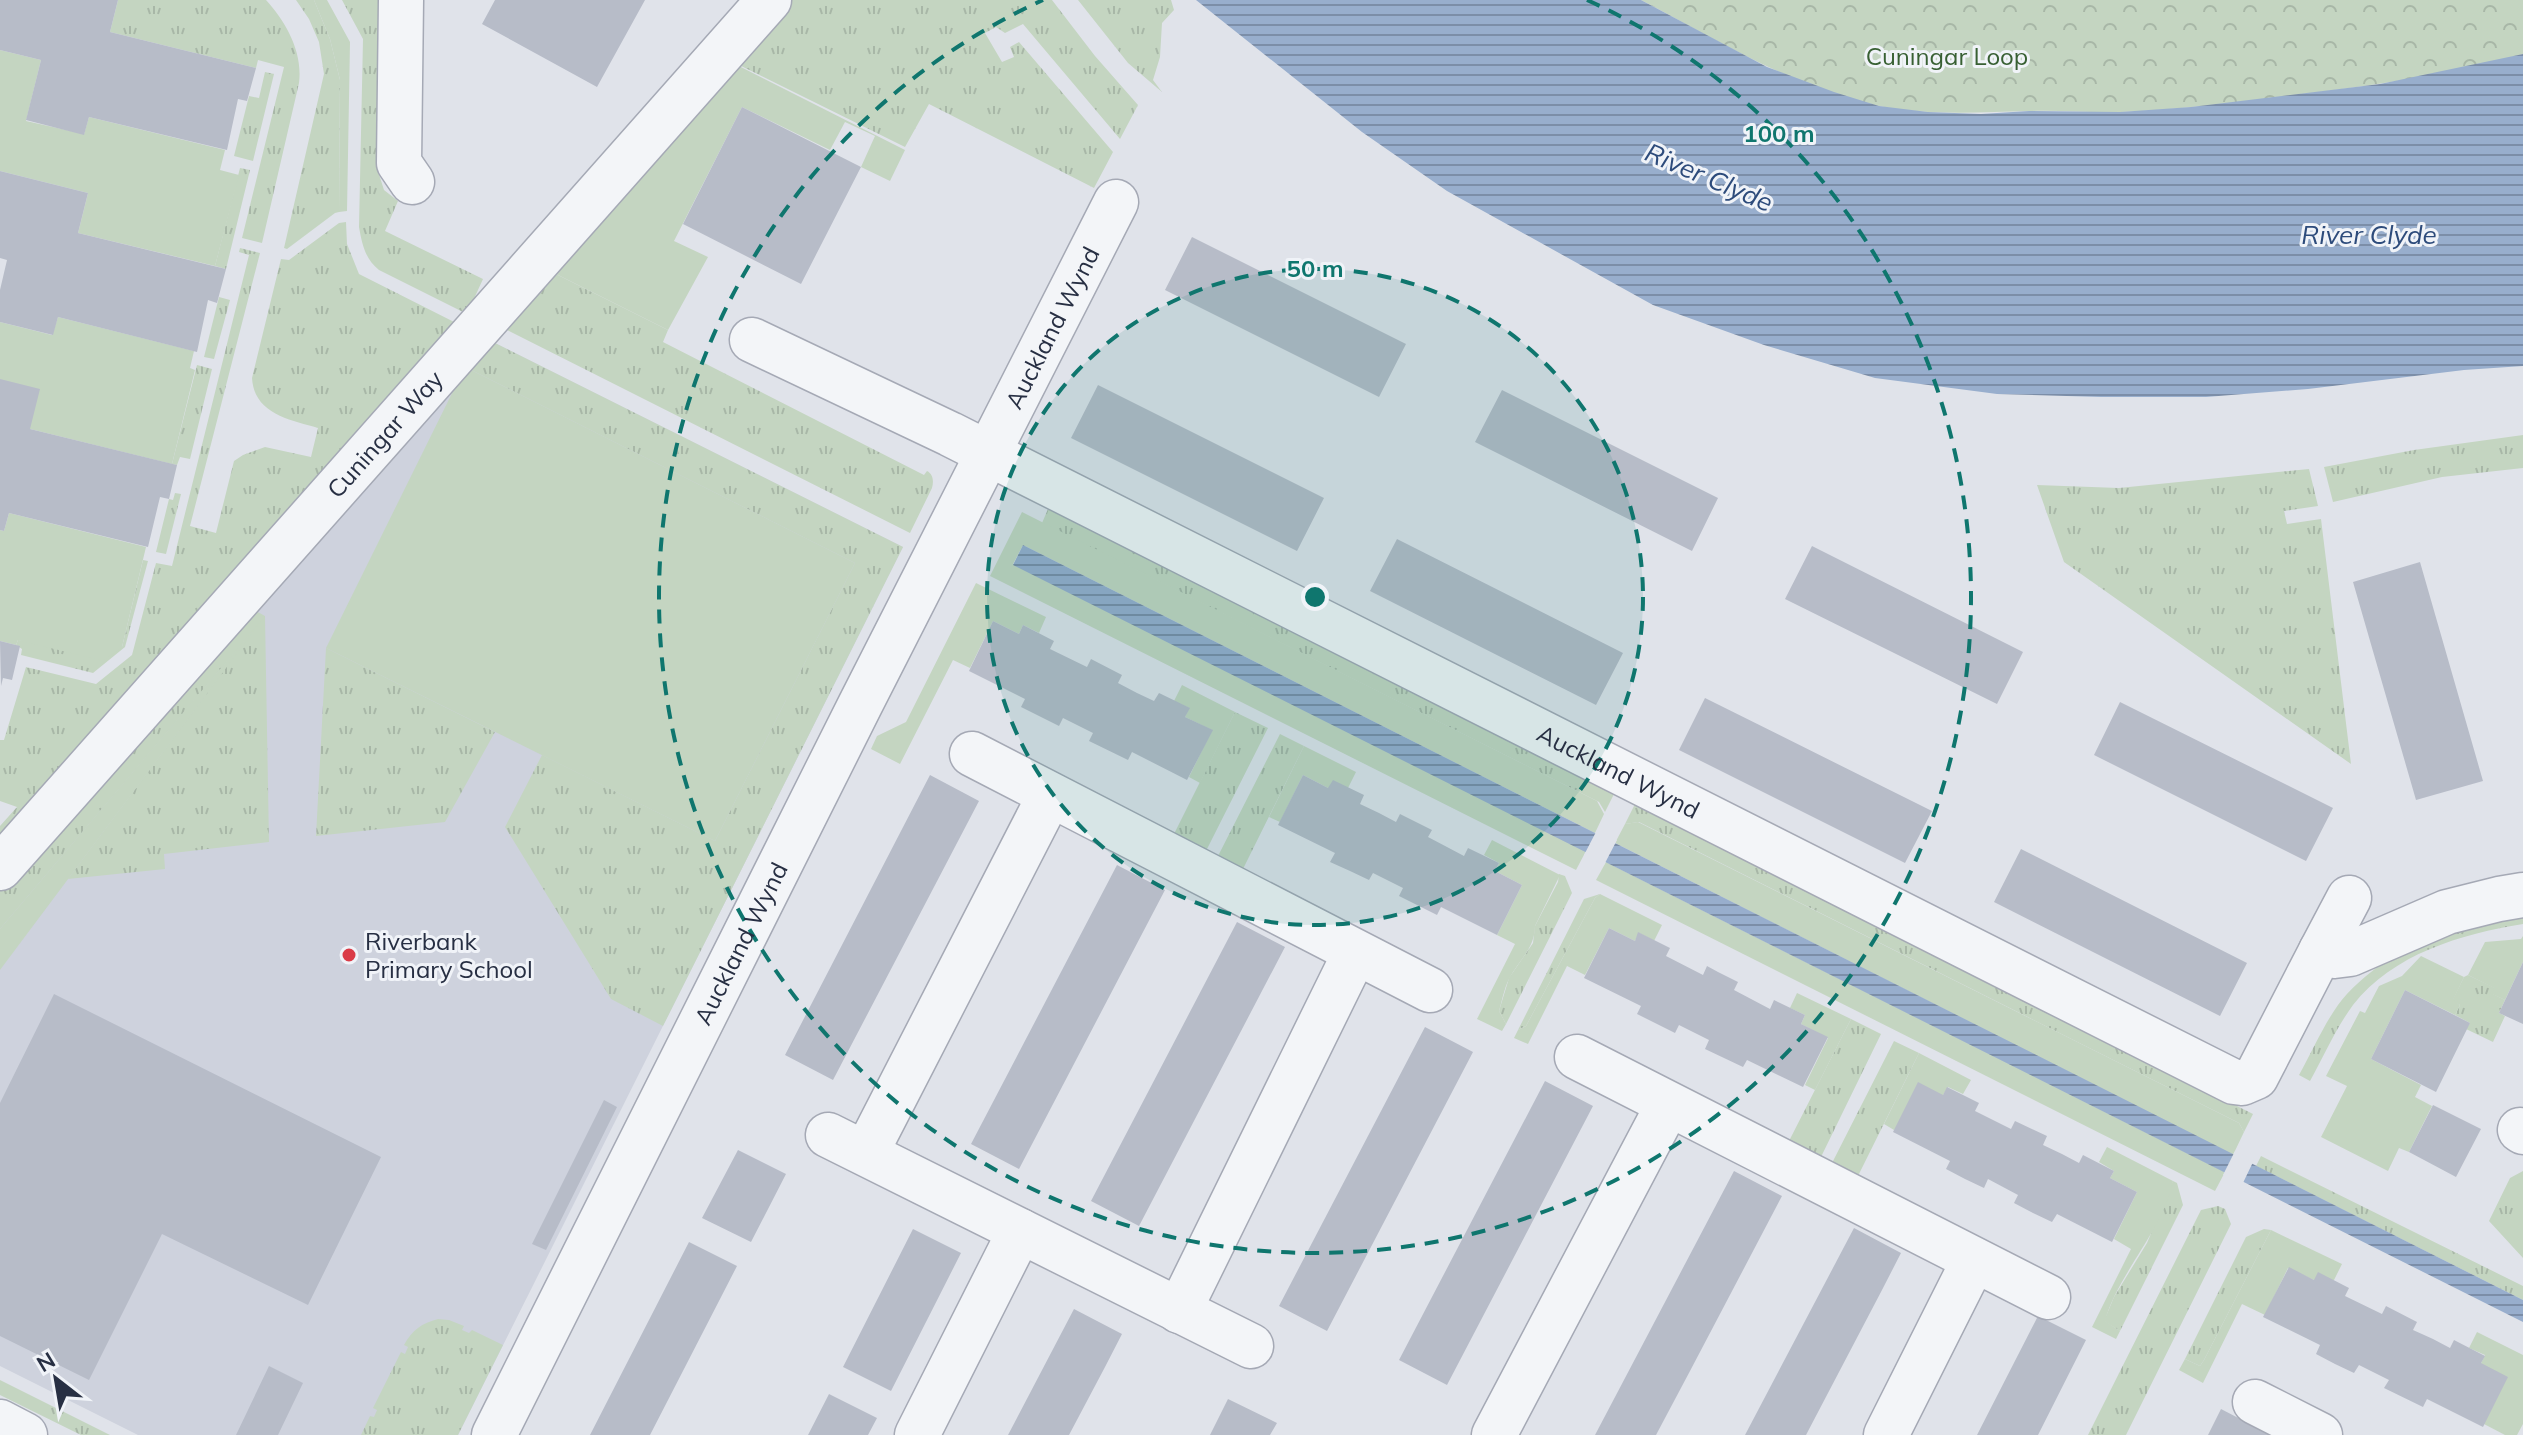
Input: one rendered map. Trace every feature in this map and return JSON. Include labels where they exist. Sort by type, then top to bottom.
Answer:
[{"type":"street","points":[[401,0],[399,163],[412,182]]},
{"type":"street","name":"Cuningar Way","points":[[0,868],[769,0]]},
{"type":"street","name":"Auckland Wynd","points":[[494,1435],[1116,202]]},
{"type":"street","name":"Auckland Wynd","points":[[752,340],[988,454],[2234,1082],[2249,1081],[2261,1070],[2321,951]]},
{"type":"street","points":[[972,754],[1430,990]]},
{"type":"street","points":[[1050,795],[847,1144],[1251,1346]]},
{"type":"street","points":[[2349,898],[2321,951],[2334,956],[2350,954],[2447,912],[2523,895]]},
{"type":"street","points":[[1179,1311],[1355,953]]},
{"type":"street","points":[[1577,1057],[2048,1297]]},
{"type":"street","points":[[1494,1435],[1668,1105]]},
{"type":"street","points":[[917,1435],[1020,1231]]},
{"type":"street","points":[[1886,1435],[1974,1260]]},
{"type":"street","points":[[2255,1402],[2320,1435]]},
{"type":"street","points":[[0,1422],[25,1435]]},
{"type":"shaded area","name":"Riverbank Primary School","points":[[485,338],[903,547],[458,1435],[138,1435],[0,1366],[0,885]]},
{"type":"green space","points":[[118,0],[266,0],[286,28],[296,49],[299,83],[262,243],[242,238],[284,67],[258,60],[256,68],[110,32]]},
{"type":"green space","points":[[296,0],[314,0],[330,39],[340,80],[339,212],[287,249],[284,248],[324,74],[319,42]]},
{"type":"green space","points":[[314,0],[327,0],[350,42],[347,211],[339,212],[340,80],[330,39]]},
{"type":"green space","points":[[342,0],[380,0],[376,165],[384,190],[398,201],[385,231],[483,279],[467,314],[379,270],[365,251],[359,227],[363,39]]},
{"type":"green space","points":[[788,0],[1052,0],[1138,105],[1120,139],[1023,24],[1005,33],[996,27],[985,33],[1002,62],[1014,57],[1010,47],[1019,42],[1113,152],[1094,188],[929,104],[905,147],[731,61]]},
{"type":"green space","points":[[1078,0],[1171,0],[1174,10],[1162,23],[1160,57],[1153,80],[1162,92],[1128,63]]},
{"type":"green space","name":"Cuningar Loop","points":[[1641,0],[2523,0],[2523,54],[2397,81],[2146,111],[1917,111],[1847,98],[1786,75]]},
{"type":"green space","points":[[0,50],[41,60],[26,121],[84,134],[89,117],[225,150],[220,170],[239,175],[215,266],[78,233],[88,193],[0,171]]},
{"type":"green space","points":[[733,63],[905,150],[890,181],[861,167],[875,136],[845,122],[830,150],[742,107],[674,241],[708,257],[668,330],[548,270]]},
{"type":"green space","points":[[265,72],[274,74],[253,161],[234,156],[249,96],[259,98]]},
{"type":"green space","points":[[240,168],[250,170],[226,269],[215,266]]},
{"type":"green space","points":[[346,222],[347,244],[359,274],[464,327],[0,852],[0,826],[17,807],[0,801],[0,740],[4,740],[26,667],[96,684],[132,655],[156,563],[172,566],[249,255],[239,252],[240,248],[260,253],[190,526],[216,533],[234,461],[243,455],[265,447],[311,457],[318,428],[285,418],[266,408],[254,390],[252,378],[281,259],[289,260],[339,223]]},
{"type":"green space","points":[[548,270],[668,330],[663,342],[924,475],[929,472],[932,488],[910,533],[497,325]]},
{"type":"green space","points":[[219,297],[230,300],[214,359],[204,357]]},
{"type":"green space","points":[[58,317],[194,351],[190,368],[195,370],[172,464],[30,429],[0,379],[0,322],[52,335]]},
{"type":"green space","points":[[485,338],[903,547],[663,1026],[611,999],[505,827],[542,755],[715,841],[855,563],[461,365]]},
{"type":"green space","points":[[197,365],[212,369],[190,459],[180,457],[177,465],[172,464]]},
{"type":"green space","points":[[465,367],[855,563],[715,841],[326,648]]},
{"type":"green space","points":[[2523,435],[2523,468],[2442,477],[2333,502],[2324,467],[2414,450]]},
{"type":"green space","points":[[2309,469],[2318,506],[2284,511],[2287,524],[2321,519],[2351,764],[2064,562],[2037,485],[2119,488]]},
{"type":"green space","points":[[175,493],[181,494],[166,554],[156,552],[169,499],[173,500]]},
{"type":"green space","points":[[1048,509],[1614,794],[1605,812],[1599,802],[1042,523]]},
{"type":"green space","points":[[1022,512],[1597,801],[1604,814],[1595,833],[1023,545],[1013,564],[1586,851],[1576,870],[990,576]]},
{"type":"green space","points":[[9,513],[146,547],[122,647],[103,661],[18,640],[16,645],[0,641],[0,530],[4,531]]},
{"type":"green space","points":[[143,560],[148,561],[125,647],[93,673],[21,655],[22,649],[16,645],[18,640],[122,647]]},
{"type":"green space","points":[[976,583],[1046,617],[1039,633],[1023,625],[1019,634],[993,621],[970,668],[953,660],[900,764],[871,749],[877,736],[906,722]]},
{"type":"green space","points":[[247,606],[265,616],[269,842],[164,854],[165,869],[68,879],[253,631],[0,929],[0,885]]},
{"type":"green space","points":[[265,616],[0,970],[0,929]]},
{"type":"green space","points":[[326,648],[495,732],[445,822],[316,836]]},
{"type":"green space","points":[[1182,685],[1235,712],[1200,783],[1189,777],[1212,730],[1185,717],[1189,708],[1174,701]]},
{"type":"green space","points":[[1235,712],[1268,728],[1205,853],[1173,836]]},
{"type":"green space","points":[[1280,734],[1304,746],[1242,871],[1217,858]]},
{"type":"green space","points":[[1304,746],[1356,772],[1348,788],[1328,788],[1303,775],[1280,822],[1269,817]]},
{"type":"green space","points":[[1635,804],[2253,1114],[2244,1132],[2239,1123],[1639,822],[1625,824]]},
{"type":"green space","points":[[1638,822],[2239,1123],[2244,1132],[2233,1155],[1615,843],[1625,824]]},
{"type":"green space","points":[[1492,840],[1560,875],[1535,926],[1529,947],[1506,987],[1499,1011],[1506,1024],[1502,1031],[1477,1019],[1515,944],[1497,935],[1522,885],[1495,871],[1499,863],[1484,855]]},
{"type":"green space","points":[[1606,862],[2225,1172],[2215,1191],[1596,880]]},
{"type":"green space","points":[[1559,874],[1565,876],[1572,893],[1506,1024],[1499,1011],[1509,978],[1533,943],[1535,926],[1558,882]]},
{"type":"green space","points":[[1600,894],[1595,898],[1526,1026],[1518,1030],[1584,899]]},
{"type":"green space","points":[[1600,894],[1662,925],[1654,941],[1639,933],[1635,941],[1609,928],[1585,975],[1567,966],[1528,1044],[1514,1038],[1518,1030],[1526,1026],[1595,898]]},
{"type":"green space","points":[[2523,914],[2523,924],[2476,934],[2430,949],[2388,972],[2353,1005],[2310,1081],[2299,1075],[2338,1005],[2359,982],[2384,963],[2411,946],[2439,934]]},
{"type":"green space","points":[[2523,936],[2523,962],[2505,1000],[2492,994],[2494,988],[2468,975],[2485,942],[2521,939]]},
{"type":"green space","points":[[2421,956],[2464,977],[2453,1000],[2460,1005],[2455,1015],[2405,990],[2371,1059],[2421,1085],[2415,1097],[2432,1106],[2409,1152],[2399,1148],[2388,1171],[2321,1137],[2347,1086],[2326,1076],[2360,1011],[2365,1013],[2379,986],[2402,976]]},
{"type":"green space","points":[[2468,975],[2495,988],[2493,994],[2505,1000],[2499,1013],[2505,1016],[2493,1042],[2466,1029],[2470,1023],[2455,1015],[2460,1005],[2452,1001]]},
{"type":"green space","points":[[1797,993],[1851,1019],[1815,1090],[1805,1085],[1828,1038],[1801,1024],[1805,1015],[1790,1008]]},
{"type":"green space","points":[[1851,1019],[1881,1034],[1820,1159],[1788,1143]]},
{"type":"green space","points":[[1894,1041],[1919,1053],[1857,1178],[1831,1165]]},
{"type":"green space","points":[[1919,1053],[1971,1080],[1963,1094],[1948,1087],[1943,1095],[1894,1130],[1884,1124]]},
{"type":"green space","points":[[2107,1147],[2173,1181],[2160,1217],[2111,1304],[2105,1321],[2120,1331],[2116,1339],[2092,1327],[2131,1249],[2114,1239],[2137,1192],[2110,1178],[2114,1171],[2099,1162]]},
{"type":"green space","points":[[2261,1156],[2523,1286],[2523,1300],[2256,1166]]},
{"type":"green space","points":[[2523,1171],[2523,1258],[2489,1221],[2510,1178]]},
{"type":"green space","points":[[2173,1181],[2177,1183],[2183,1205],[2120,1331],[2104,1321],[2114,1297],[2147,1243]]},
{"type":"green space","points":[[2218,1206],[2225,1209],[2231,1224],[2126,1435],[2088,1435],[2201,1210]]},
{"type":"green space","points":[[2264,1229],[2271,1230],[2204,1360],[2200,1366],[2185,1359],[2246,1237]]},
{"type":"green space","points":[[2271,1230],[2342,1264],[2334,1280],[2314,1280],[2288,1268],[2265,1315],[2242,1304],[2203,1383],[2179,1370],[2185,1359],[2200,1366],[2204,1360]]},
{"type":"green space","points":[[438,1319],[464,1326],[462,1330],[469,1333],[472,1330],[503,1345],[458,1435],[361,1435],[370,1416],[374,1417],[377,1410],[373,1408],[401,1352],[405,1354],[408,1347],[404,1345],[410,1335]]},
{"type":"green space","points":[[2477,1332],[2523,1355],[2523,1424],[2517,1435],[2505,1435],[2484,1424],[2481,1363],[2485,1355],[2469,1348]]},
{"type":"green space","points":[[0,1380],[110,1435],[81,1435],[0,1395]]},
{"type":"water","name":"River Clyde","points":[[1196,0],[1641,0],[1767,67],[1879,106],[1928,112],[2120,112],[2191,107],[2380,84],[2523,54],[2523,366],[2206,397],[1997,394],[1875,378],[1764,345],[1653,305],[1447,191],[1362,132]]},
{"type":"water","points":[[1023,545],[2523,1300],[2523,1322],[1013,565]]},
{"type":"pier","points":[[1597,830],[1617,840],[1604,865],[1584,855]]},
{"type":"pier","points":[[2235,1151],[2254,1160],[2242,1185],[2223,1175]]},
{"type":"building","points":[[0,0],[118,0],[110,32],[256,68],[247,101],[238,99],[227,150],[89,117],[84,135],[26,120],[41,60],[0,50]]},
{"type":"building","points":[[495,0],[645,0],[597,87],[482,24]]},
{"type":"building","points":[[742,107],[861,167],[801,284],[683,224]]},
{"type":"building","points":[[0,171],[88,193],[78,233],[226,269],[217,303],[208,300],[197,352],[58,317],[53,335],[0,322],[0,290],[7,260],[0,258]]},
{"type":"building","points":[[1192,237],[1406,344],[1379,397],[1165,290]]},
{"type":"building","points":[[0,379],[40,389],[30,429],[177,465],[169,499],[160,497],[148,547],[9,513],[4,531],[0,530]]},
{"type":"building","points":[[1098,385],[1324,498],[1297,551],[1071,438]]},
{"type":"building","points":[[1502,390],[1718,498],[1692,551],[1475,442]]},
{"type":"building","points":[[1397,539],[1623,653],[1596,705],[1370,591]]},
{"type":"building","points":[[1812,546],[2023,652],[1997,704],[1785,599]]},
{"type":"building","points":[[2420,562],[2483,781],[2416,800],[2353,582]]},
{"type":"building","points":[[993,621],[1019,634],[1023,625],[1054,641],[1050,649],[1087,667],[1091,659],[1122,675],[1118,683],[1137,693],[1154,701],[1159,693],[1190,708],[1185,717],[1213,730],[1187,780],[1132,752],[1128,760],[1089,741],[1093,733],[1063,718],[1059,726],[1021,707],[1025,699],[969,671]]},
{"type":"building","points":[[0,641],[20,646],[12,680],[3,678],[1,686]]},
{"type":"building","points":[[1705,698],[1932,811],[1905,863],[1679,750]]},
{"type":"building","points":[[2120,702],[2333,808],[2306,861],[2094,755]]},
{"type":"building","points":[[930,775],[979,801],[833,1080],[785,1055]]},
{"type":"building","points":[[1303,775],[1328,788],[1333,780],[1364,795],[1360,804],[1396,822],[1400,814],[1432,830],[1428,837],[1464,856],[1468,848],[1499,863],[1495,871],[1522,885],[1497,935],[1441,907],[1437,915],[1399,896],[1403,888],[1373,873],[1369,880],[1330,862],[1335,853],[1278,825]]},
{"type":"building","points":[[2021,849],[2247,963],[2220,1016],[1994,902]]},
{"type":"building","points":[[1117,865],[1165,890],[1019,1169],[971,1144]]},
{"type":"building","points":[[1237,922],[1285,947],[1139,1226],[1091,1201]]},
{"type":"building","points":[[1609,928],[1635,941],[1638,932],[1670,948],[1666,956],[1703,975],[1707,966],[1738,982],[1734,990],[1770,1009],[1774,1000],[1805,1015],[1801,1024],[1828,1037],[1803,1087],[1747,1060],[1743,1067],[1705,1049],[1709,1040],[1679,1025],[1675,1033],[1637,1014],[1641,1006],[1584,978]]},
{"type":"building","points":[[2523,962],[2523,1024],[2499,1013]]},
{"type":"building","points":[[2405,990],[2470,1023],[2436,1092],[2371,1059]]},
{"type":"building","points":[[54,994],[381,1157],[308,1305],[162,1234],[89,1380],[0,1336],[0,1103]]},
{"type":"building","points":[[1425,1027],[1473,1052],[1327,1331],[1279,1306]]},
{"type":"building","points":[[1545,1081],[1593,1106],[1447,1385],[1399,1360]]},
{"type":"building","points":[[1918,1082],[1943,1095],[1947,1087],[1979,1103],[1975,1111],[2011,1129],[2015,1121],[2047,1136],[2043,1145],[2079,1163],[2083,1155],[2114,1171],[2110,1178],[2137,1192],[2112,1242],[2057,1214],[2052,1222],[2033,1213],[2014,1203],[2018,1195],[1988,1179],[1984,1188],[1965,1179],[1946,1169],[1950,1161],[1893,1132]]},
{"type":"building","points":[[604,1100],[617,1107],[546,1250],[532,1244]]},
{"type":"building","points":[[2433,1105],[2481,1129],[2456,1177],[2409,1152]]},
{"type":"building","points":[[738,1150],[786,1174],[751,1242],[702,1218]]},
{"type":"building","points":[[1734,1171],[1782,1196],[1690,1371],[1656,1435],[1595,1435]]},
{"type":"building","points":[[1854,1228],[1901,1253],[1806,1435],[1745,1435]]},
{"type":"building","points":[[913,1229],[961,1253],[891,1391],[843,1367]]},
{"type":"building","points":[[689,1242],[737,1266],[650,1435],[590,1435]]},
{"type":"building","points":[[2289,1267],[2314,1280],[2318,1272],[2349,1288],[2345,1296],[2382,1314],[2386,1306],[2417,1322],[2413,1330],[2450,1348],[2454,1340],[2485,1356],[2481,1363],[2508,1377],[2483,1427],[2427,1399],[2423,1407],[2384,1388],[2389,1380],[2359,1365],[2354,1373],[2335,1364],[2316,1354],[2320,1345],[2263,1317]]},
{"type":"building","points":[[1074,1309],[1122,1334],[1105,1367],[1069,1435],[1008,1435]]},
{"type":"building","points":[[2038,1316],[2086,1340],[2038,1435],[1977,1435]]},
{"type":"building","points":[[269,1366],[303,1383],[278,1435],[236,1435]]},
{"type":"building","points":[[829,1394],[877,1418],[868,1435],[808,1435]]},
{"type":"building","points":[[1228,1399],[1277,1423],[1270,1435],[1210,1435]]},
{"type":"building","points":[[2221,1409],[2271,1435],[2208,1435]]},
{"type":"place","name":"Riverbank Primary School","points":[[349,955]]}]
